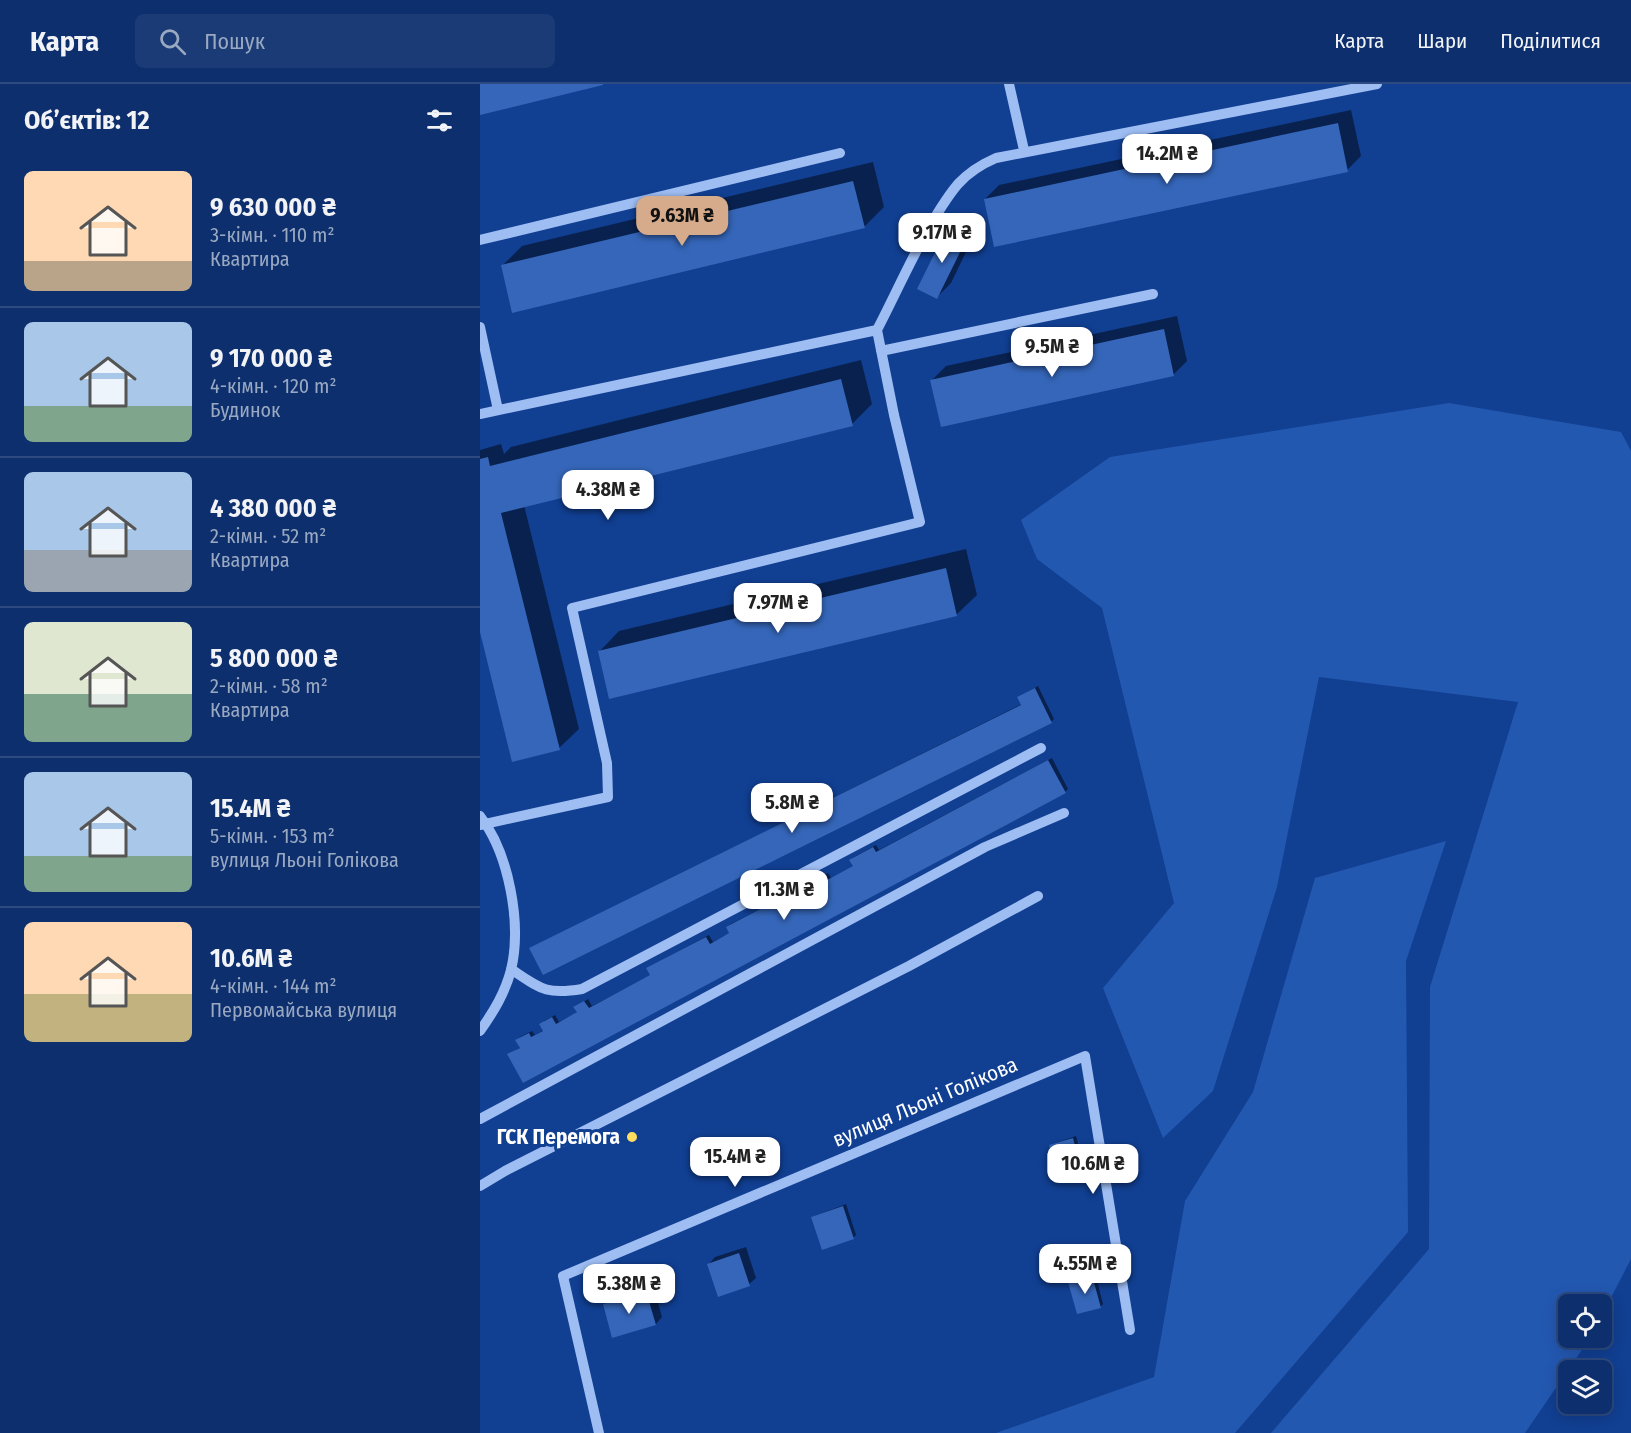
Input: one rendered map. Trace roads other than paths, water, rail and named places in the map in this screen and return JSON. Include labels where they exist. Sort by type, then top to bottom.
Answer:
[{"type":"street","points":[[1009,84],[1024,150]]},
{"type":"street","points":[[480,1030],[498,1005],[511,969],[513,917],[507,865],[482,822],[608,797],[607,763],[572,609],[920,522],[877,330],[943,204],[959,182],[978,167],[996,158],[1024,150],[1377,84]]},
{"type":"street","points":[[480,240],[840,153]]},
{"type":"street","points":[[881,351],[1152,294]]},
{"type":"street","points":[[480,327],[498,410]]},
{"type":"street","points":[[480,414],[877,330]]},
{"type":"street","points":[[511,969],[540,988],[557,993],[582,989],[1041,748]]},
{"type":"street","points":[[480,1119],[985,847],[1064,813]]},
{"type":"street","points":[[480,1186],[505,1170],[909,966],[1038,896]]},
{"type":"street","name":"вулиця Льоні Голікова","points":[[599,1433],[563,1276],[1085,1056],[1130,1330]]},
{"type":"place","name":"ГСК Перемога","points":[[632,1137]]}]
